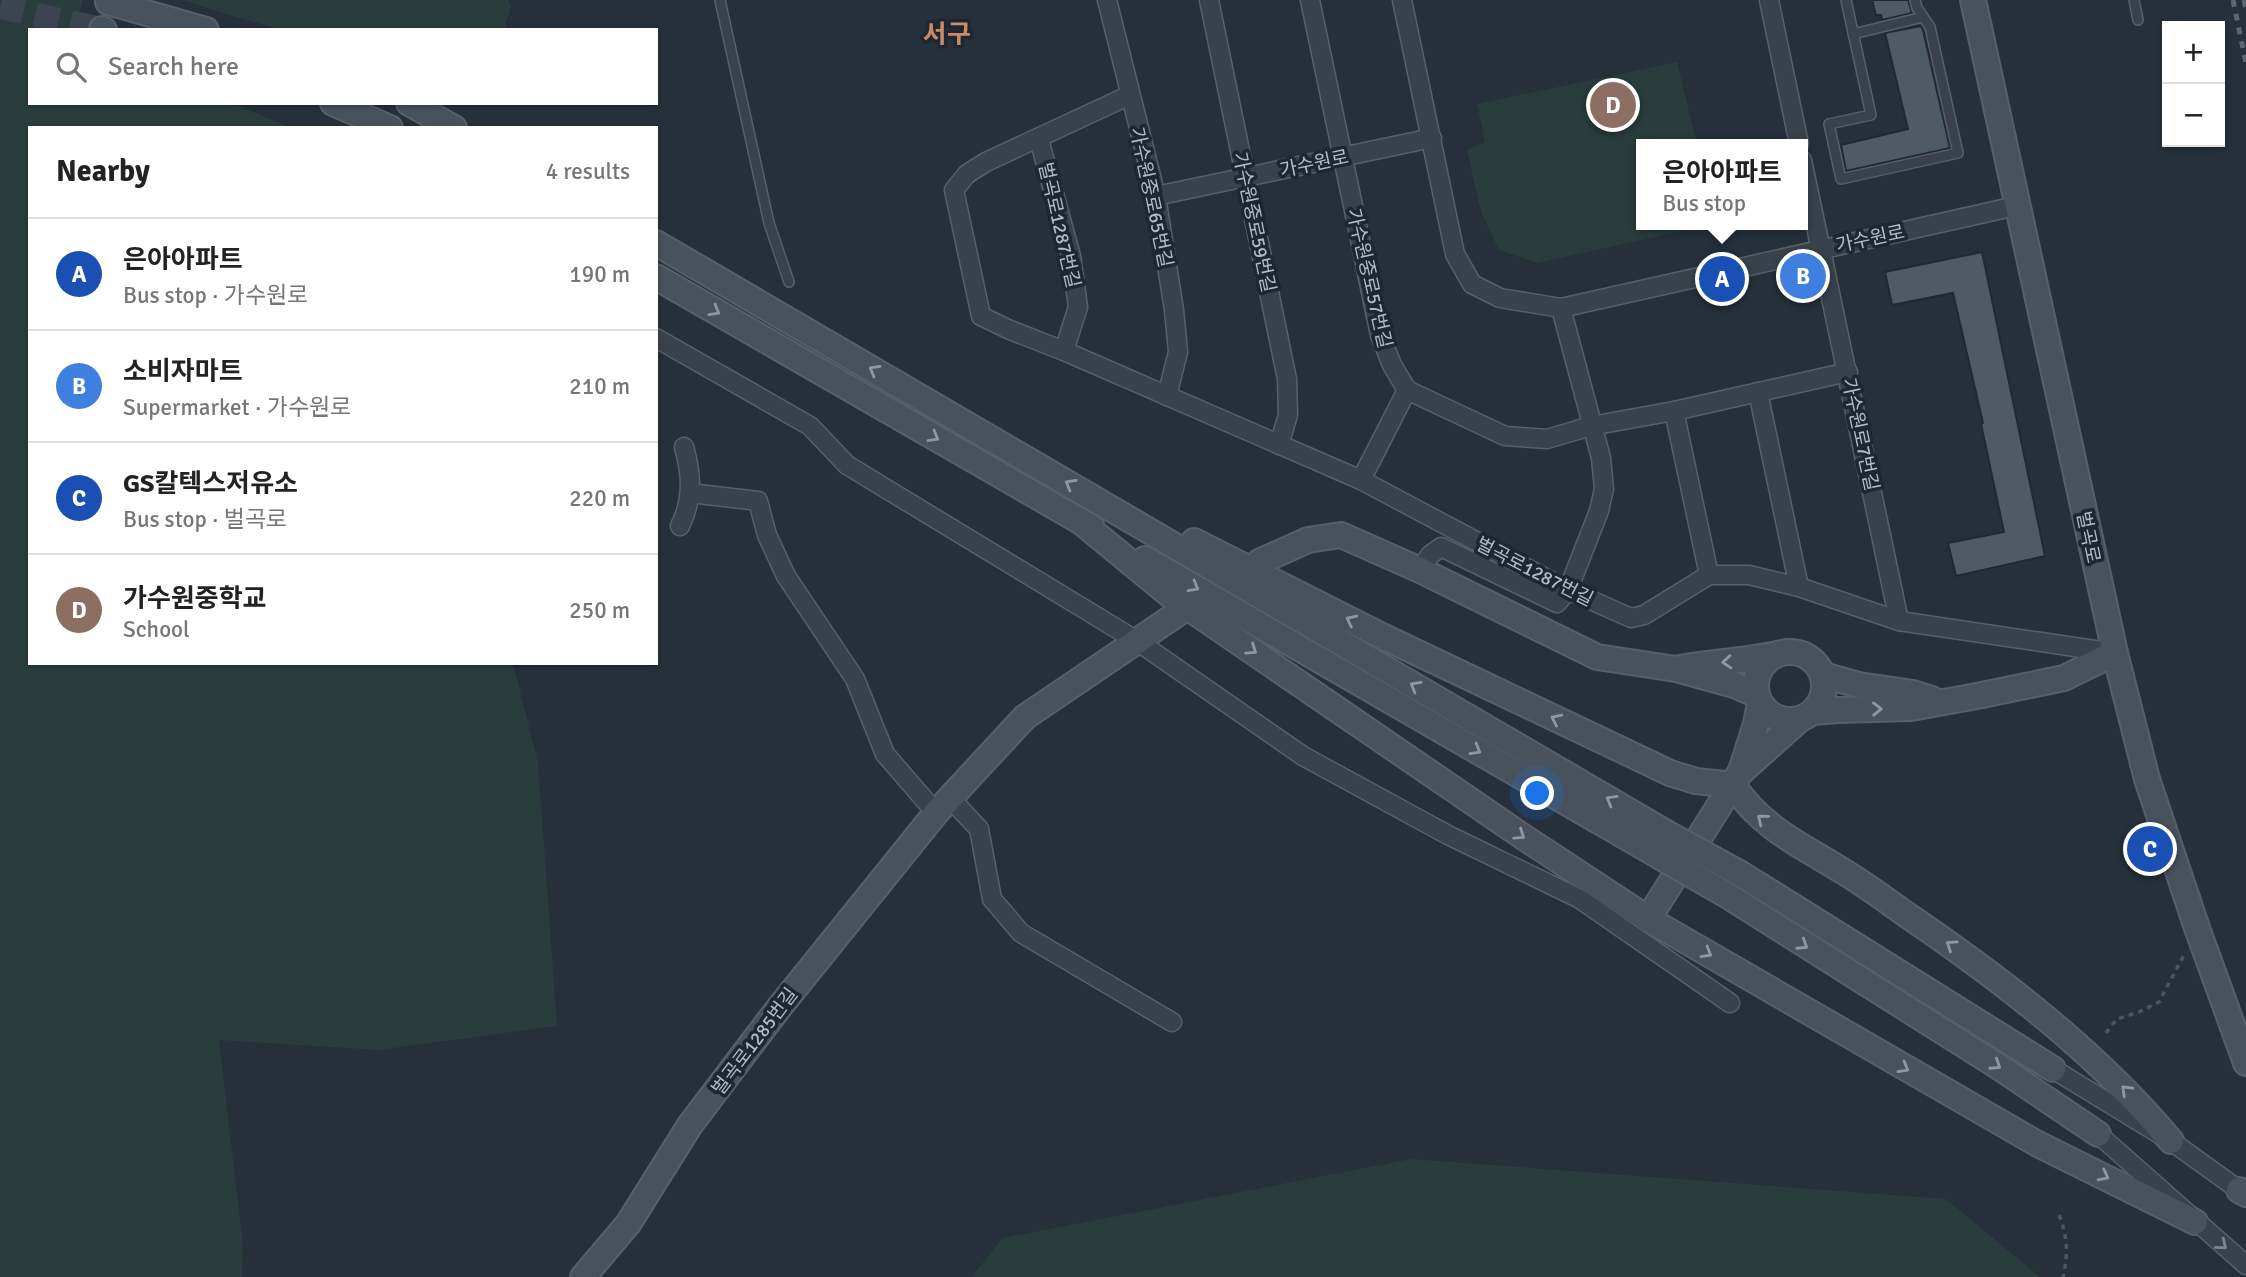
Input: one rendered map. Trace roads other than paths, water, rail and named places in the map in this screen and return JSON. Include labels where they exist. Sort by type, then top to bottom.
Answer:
[{"type":"main road","name":"벌곡로","points":[[1973,0],[2115,653],[2147,779],[2246,1063]]},
{"type":"main road","points":[[108,2],[199,28]]},
{"type":"main road","points":[[338,105],[385,126]]},
{"type":"main road","points":[[414,105],[450,126]]},
{"type":"main road","points":[[658,244],[1114,510],[1665,846],[1725,894],[1999,1067],[2098,1134]]},
{"type":"main road","points":[[658,278],[1080,522],[1665,846],[1741,874],[2053,1069]]},
{"type":"main road","points":[[1114,510],[1211,548],[1382,636],[1670,773],[1696,781],[1737,778],[1806,716],[1824,695],[1823,676],[1818,666],[1800,653],[1676,669]]},
{"type":"main road","points":[[1080,522],[1170,595],[1648,919],[2025,1136],[2195,1222]]},
{"type":"main road","points":[[1258,562],[1308,540],[1341,536],[1420,570],[1597,657],[1676,669],[1734,685],[1758,699],[1765,710],[1781,720],[1838,709],[1911,708],[2064,678],[2115,653]]},
{"type":"main road","name":"벌곡로1285번길","points":[[583,1277],[628,1224],[690,1125],[778,1009],[943,806],[1024,717],[1180,612]]},
{"type":"main road","points":[[1648,919],[1737,778],[1756,724],[1757,675],[1762,666],[1778,654]]},
{"type":"main road","points":[[1823,676],[1859,685],[1913,693],[1940,702]]},
{"type":"main road","points":[[1737,778],[1758,817],[1800,846],[1849,874],[1977,962],[2099,1063],[2136,1099],[2171,1141]]},
{"type":"street","name":"가수원중로65번길","points":[[1107,0],[1156,196],[1174,310],[1178,352],[1167,396]]},
{"type":"street","name":"가수원중로59번길","points":[[1209,0],[1287,379],[1288,415],[1279,445]]},
{"type":"street","name":"가수원중로57번길","points":[[1310,0],[1380,335],[1392,365],[1408,390]]},
{"type":"street","name":"가수원로","points":[[1402,0],[1455,254],[1472,284],[1500,298],[1561,308],[2016,206]]},
{"type":"street","points":[[1769,0],[1798,139]]},
{"type":"street","name":"벌곡로1287번길","points":[[1130,96],[986,162],[967,174],[954,190],[981,316],[1362,480],[1568,590],[1631,618],[1643,615],[1709,575]]},
{"type":"street","name":"가수원로","points":[[1156,196],[1432,138]]},
{"type":"street","name":"벌곡로1287번길","points":[[1040,139],[1071,256],[1078,307],[1065,351]]},
{"type":"street","name":"가수원로7번길","points":[[1808,188],[1899,621]]},
{"type":"street","points":[[1420,570],[1430,555],[1441,547],[1557,603],[1568,590],[1600,511],[1604,489],[1601,458],[1561,308]]},
{"type":"street","points":[[658,339],[810,426],[847,465],[1137,641],[1303,756],[1448,835],[1580,899],[1730,1003]]},
{"type":"street","points":[[1362,480],[1408,390],[1505,436],[1547,439],[1591,426],[1674,411],[1848,372]]},
{"type":"street","points":[[1758,392],[1799,587]]},
{"type":"street","points":[[1674,411],[1709,575],[1749,575],[1799,587],[1899,621],[2115,653]]},
{"type":"street","points":[[680,526],[689,509],[690,493],[684,447]]},
{"type":"street","points":[[690,493],[758,501],[766,535],[786,576],[855,679],[885,754],[943,806],[979,829],[992,899],[1021,933],[1172,1022]]},
{"type":"street","points":[[2053,1069],[2171,1141],[2243,1192]]},
{"type":"street","points":[[2098,1134],[2246,1265]]},
{"type":"lane","points":[[720,0],[769,223],[789,282]]},
{"type":"lane","points":[[1846,0],[1871,115],[1829,124],[1841,179],[1958,153],[1930,27],[1915,0]]},
{"type":"lane","points":[[2134,0],[2138,20]]},
{"type":"lane","points":[[1853,34],[1923,17]]},
{"type":"tunnel","points":[[0,7],[97,28]]},
{"type":"railway","points":[[2233,0],[2246,63]]},
{"type":"railway","points":[[2244,0],[2246,9]]},
{"type":"place","name":"가수원중학교","points":[[1613,105]]},
{"type":"place","name":"소비자마트","points":[[1803,276]]},
{"type":"place","name":"은아아파트","points":[[1722,279]]},
{"type":"place","name":"GS칼텍스저유소","points":[[2150,849]]},
{"type":"district","name":"서구","points":[[947,34]]}]
